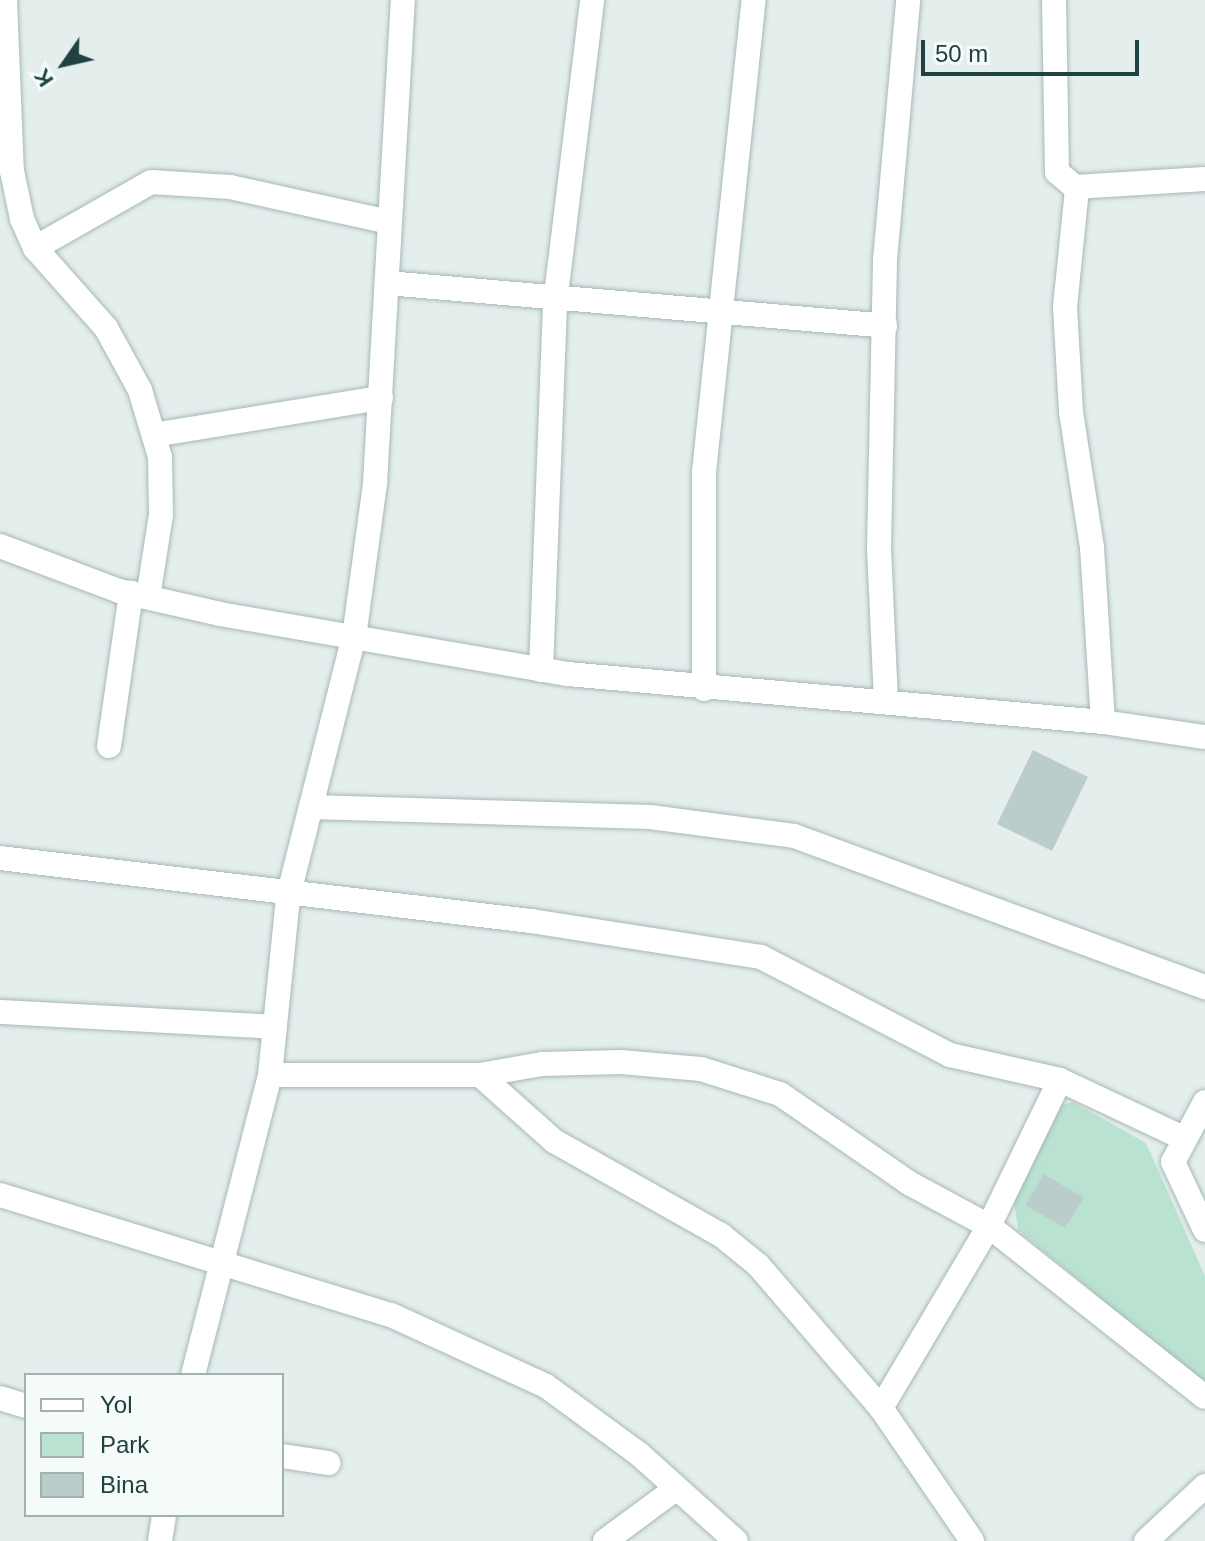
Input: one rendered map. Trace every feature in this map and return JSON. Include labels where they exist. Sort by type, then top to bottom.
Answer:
[{"type":"street","points":[[5,0],[12,171],[35,248],[106,328],[140,390],[154,435],[161,515],[139,595],[109,746]]},
{"type":"street","points":[[194,1373],[270,1075],[288,897],[354,637],[381,398],[403,0]]},
{"type":"street","points":[[541,670],[555,303],[592,0]]},
{"type":"street","points":[[704,689],[704,472],[754,0]]},
{"type":"street","points":[[886,702],[879,548],[885,326],[908,0]]},
{"type":"street","points":[[1054,0],[1057,172],[1074,187],[1205,179]]},
{"type":"street","points":[[35,248],[151,182],[230,187],[389,222]]},
{"type":"street","points":[[1074,187],[1065,307],[1103,722]]},
{"type":"street","points":[[387,283],[555,303],[885,326]]},
{"type":"street","points":[[154,435],[381,398]]},
{"type":"street","points":[[0,546],[139,595],[541,670],[704,689],[1103,722],[1205,737]]},
{"type":"street","points":[[311,807],[650,817],[794,836],[1205,987]]},
{"type":"street","points":[[0,858],[288,897],[531,921],[761,957],[950,1055],[1060,1080],[1183,1138]]},
{"type":"street","points":[[0,1012],[275,1027]]},
{"type":"street","points":[[270,1075],[480,1075],[542,1064],[701,1069],[780,1094],[909,1183],[989,1226],[1205,1397]]},
{"type":"street","points":[[480,1075],[554,1141],[721,1235],[758,1265],[881,1408],[972,1541]]},
{"type":"street","points":[[881,1408],[989,1226],[1060,1080]]},
{"type":"street","points":[[1205,1102],[1183,1138],[1173,1162],[1205,1230]]},
{"type":"street","points":[[0,1195],[224,1260],[391,1315],[546,1386],[677,1488],[736,1541]]},
{"type":"street","points":[[0,1398],[24,1405]]},
{"type":"street","points":[[284,1456],[328,1463]]},
{"type":"street","points":[[1146,1541],[1205,1486]]},
{"type":"street","points":[[605,1541],[677,1488]]},
{"type":"street","points":[[160,1541],[164,1517]]},
{"type":"green space","points":[[1073,1102],[1146,1143],[1205,1276],[1205,1384],[1018,1230],[1014,1202],[1061,1105]]},
{"type":"building","points":[[1033,750],[1088,777],[1052,851],[997,824]]},
{"type":"building","points":[[1044,1174],[1084,1198],[1065,1228],[1025,1205]]}]
